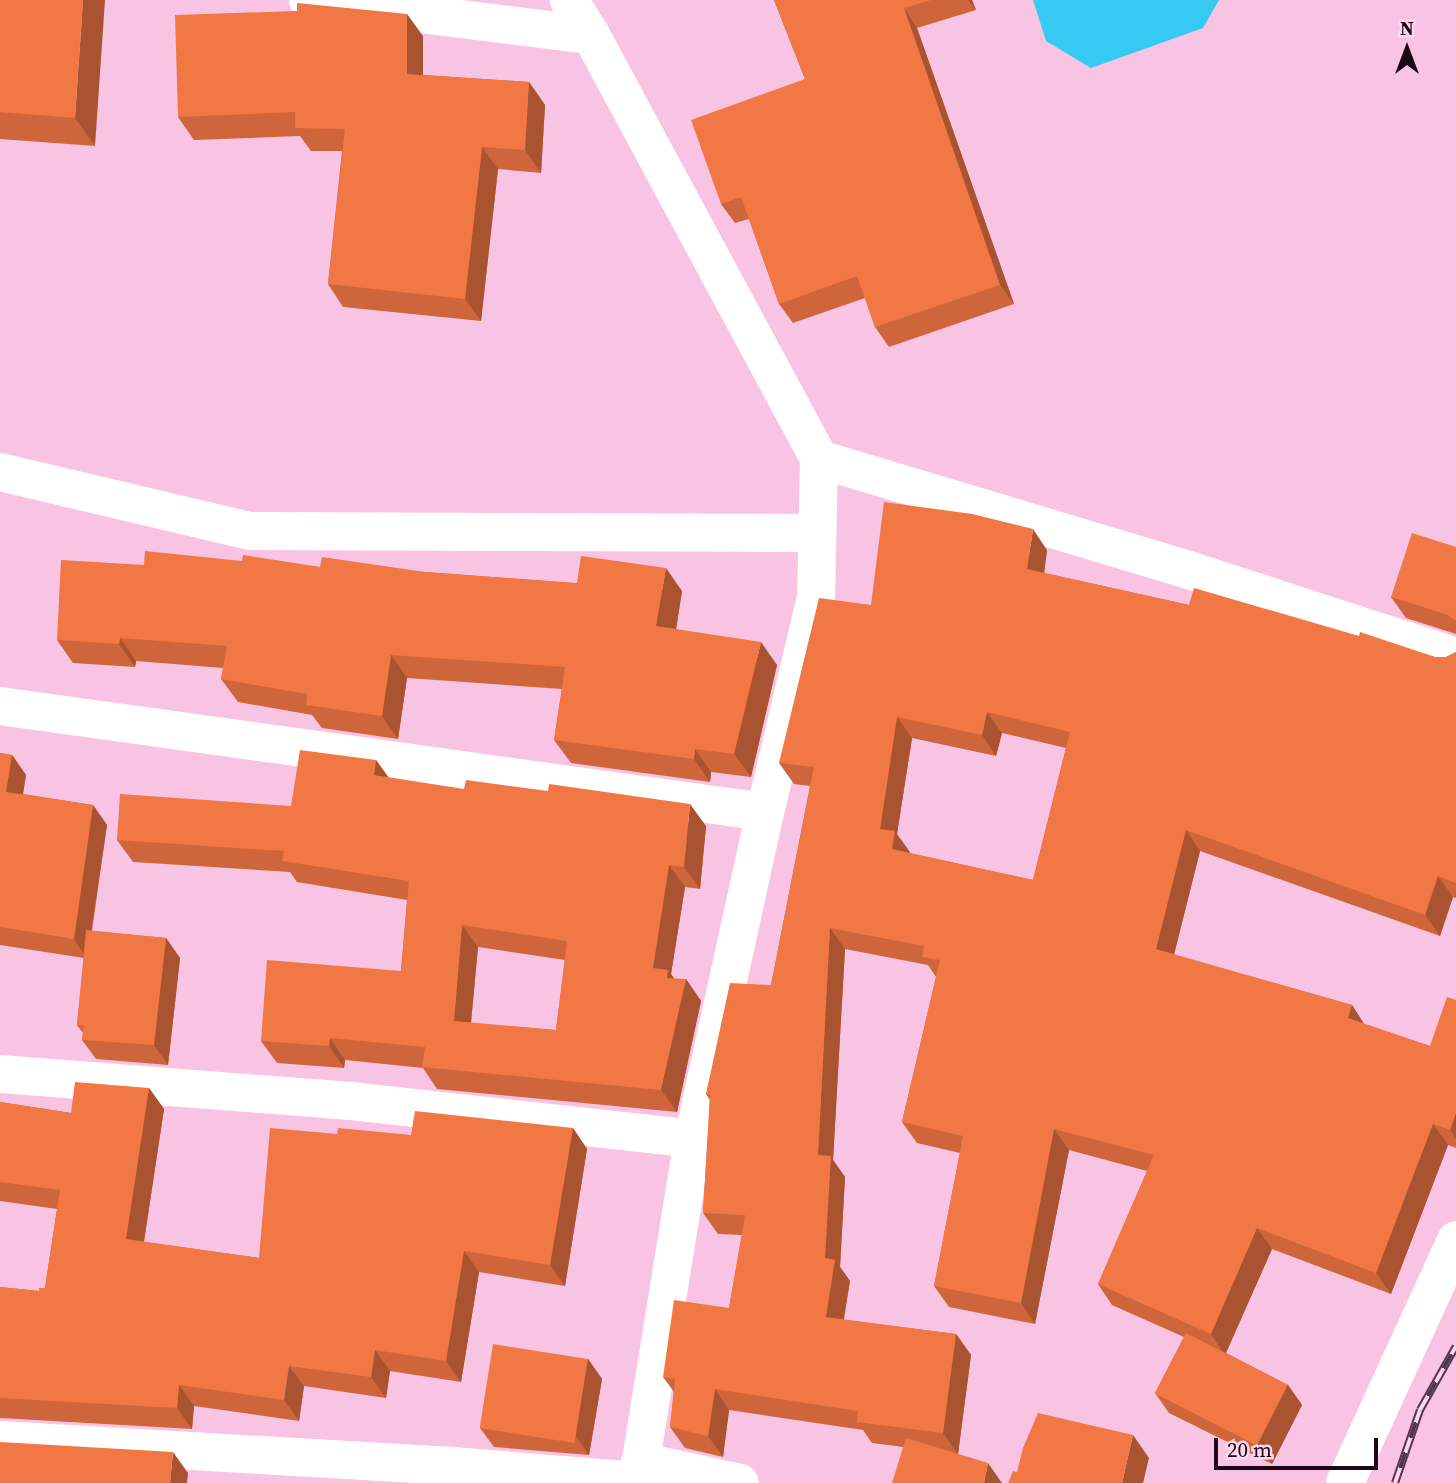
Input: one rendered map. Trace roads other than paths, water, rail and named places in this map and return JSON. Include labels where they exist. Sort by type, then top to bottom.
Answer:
[{"type":"street","points":[[308,0],[591,35]]},
{"type":"street","points":[[569,0],[591,35],[819,459],[816,597],[765,812],[693,1139],[638,1475]]},
{"type":"street","points":[[819,459],[1195,572],[1456,657]]},
{"type":"street","points":[[0,472],[250,531],[817,533]]},
{"type":"street","points":[[0,706],[765,812]]},
{"type":"street","points":[[0,1074],[351,1101],[693,1139]]},
{"type":"street","points":[[1345,1483],[1456,1240]]},
{"type":"street","points":[[0,1440],[740,1483]]},
{"type":"water","points":[[1033,0],[1219,0],[1203,28],[1091,68],[1046,41]]},
{"type":"railway","points":[[1395,1483],[1420,1410],[1456,1346]]}]
